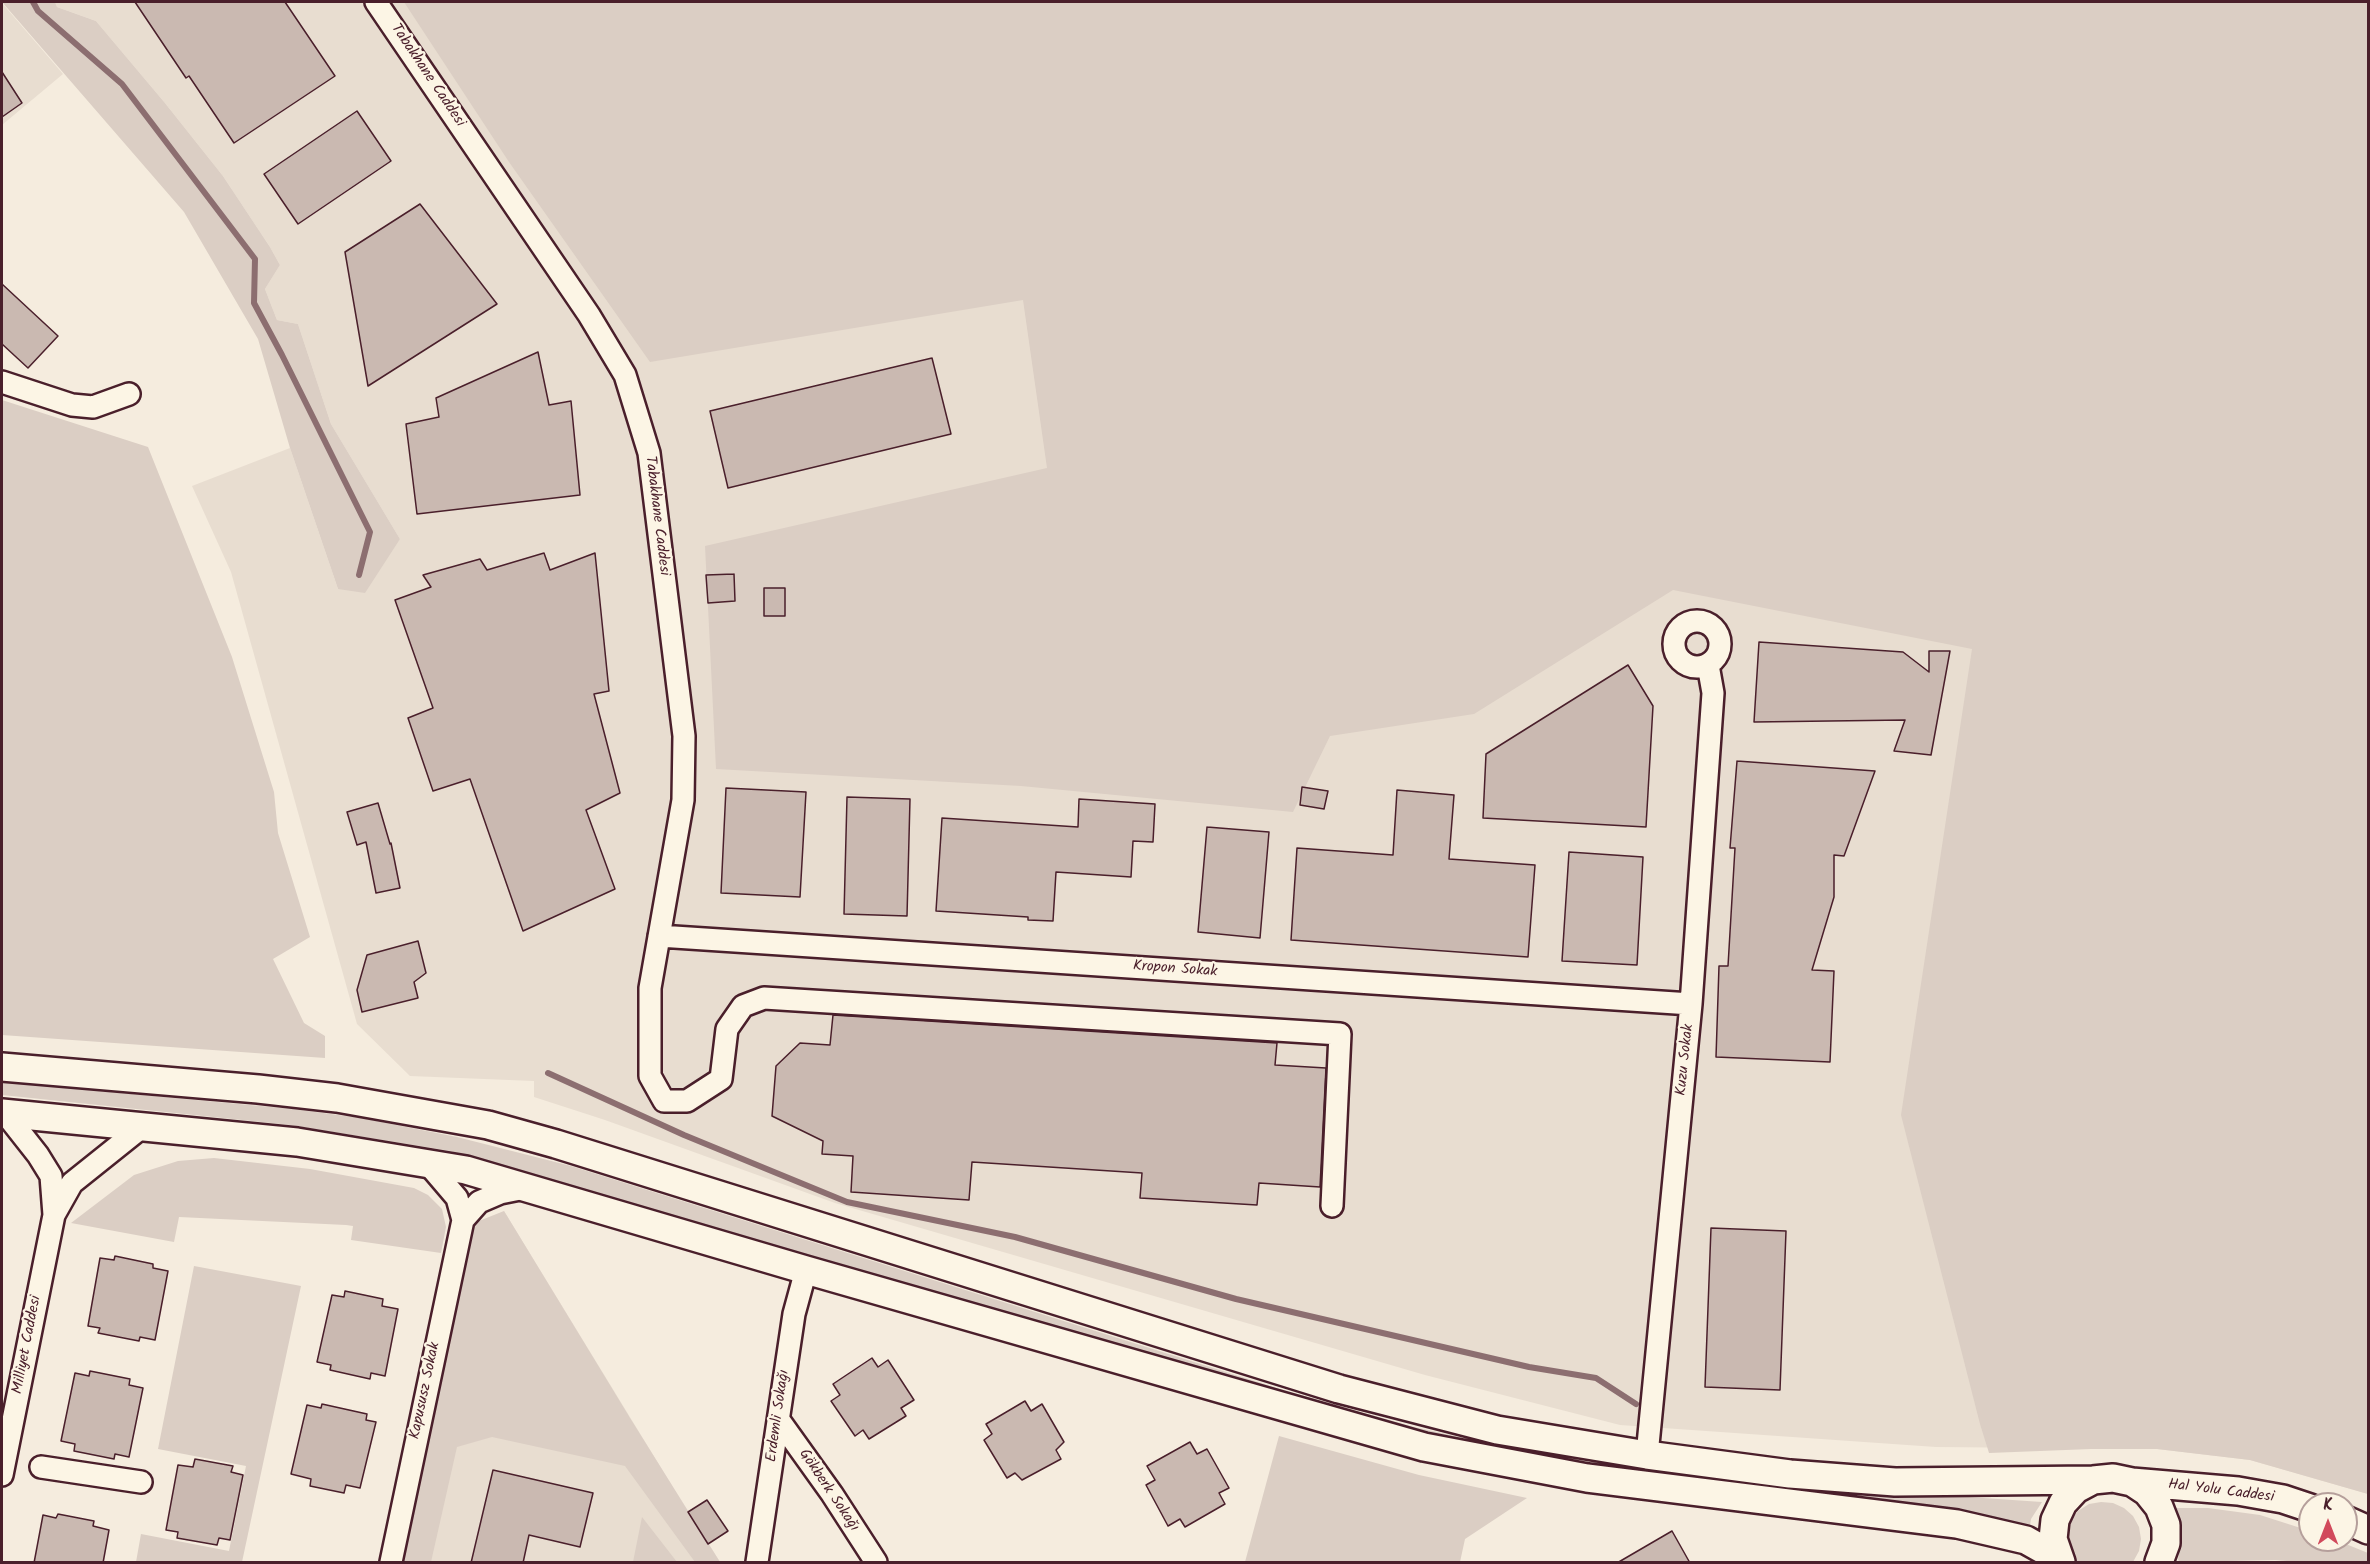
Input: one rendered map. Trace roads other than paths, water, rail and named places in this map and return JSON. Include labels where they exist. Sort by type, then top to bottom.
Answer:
[{"type":"main road","name":"Hal Yolu Caddesi","points":[[2,1067],[292,1093],[416,1111],[488,1125],[578,1151],[1339,1389],[1497,1430],[1647,1455],[1790,1474],[1895,1482],[2113,1478],[2132,1482],[2238,1491],[2298,1504]]},
{"type":"main road","points":[[3,1113],[297,1142],[466,1170],[1424,1447],[1587,1478],[1958,1524],[2026,1540],[2059,1560]]},
{"type":"main road","points":[[2059,1560],[2053,1539],[2055,1520],[2063,1503],[2076,1489],[2093,1480]]},
{"type":"main road","points":[[2132,1482],[2147,1492],[2159,1507],[2166,1525],[2166,1543],[2158,1563]]},
{"type":"street","name":"Tabakhane Caddesi","points":[[376,2],[589,315],[625,375],[649,453],[684,736],[683,800],[650,988],[650,1076],[664,1101],[687,1101],[721,1079],[727,1029],[743,1006],[764,998],[1340,1034],[1332,1206]]},
{"type":"street","points":[[2,382],[72,405],[93,407],[129,394]]},
{"type":"street","name":"Kuzu Sokak","points":[[1647,1455],[1691,1004],[1713,693],[1707,665]]},
{"type":"street","name":"Kropon Sokak","points":[[658,936],[1691,1004]]},
{"type":"street","points":[[3,1113],[38,1155],[51,1176],[54,1215]]},
{"type":"street","points":[[54,1215],[72,1183],[142,1126]]},
{"type":"street","points":[[428,1164],[457,1198],[463,1220]]},
{"type":"street","points":[[463,1220],[479,1202],[500,1193],[526,1188]]},
{"type":"street","name":"Milliyet Caddesi","points":[[2,1474],[54,1215]]},
{"type":"street","name":"Kapususz Sokak","points":[[391,1563],[463,1220]]},
{"type":"street","name":"Erdemli Sokağı","points":[[757,1563],[794,1314],[806,1270]]},
{"type":"street","name":"Gökberk Sokağı","points":[[779,1420],[832,1494],[876,1563]]},
{"type":"street","points":[[41,1467],[141,1482]]},
{"type":"waterway","points":[[33,2],[38,11],[122,84],[255,259],[254,303],[370,532],[359,575]]},
{"type":"waterway","points":[[548,1073],[684,1135],[847,1202],[1015,1237],[1236,1299],[1529,1367],[1596,1378],[1636,1404]]}]
